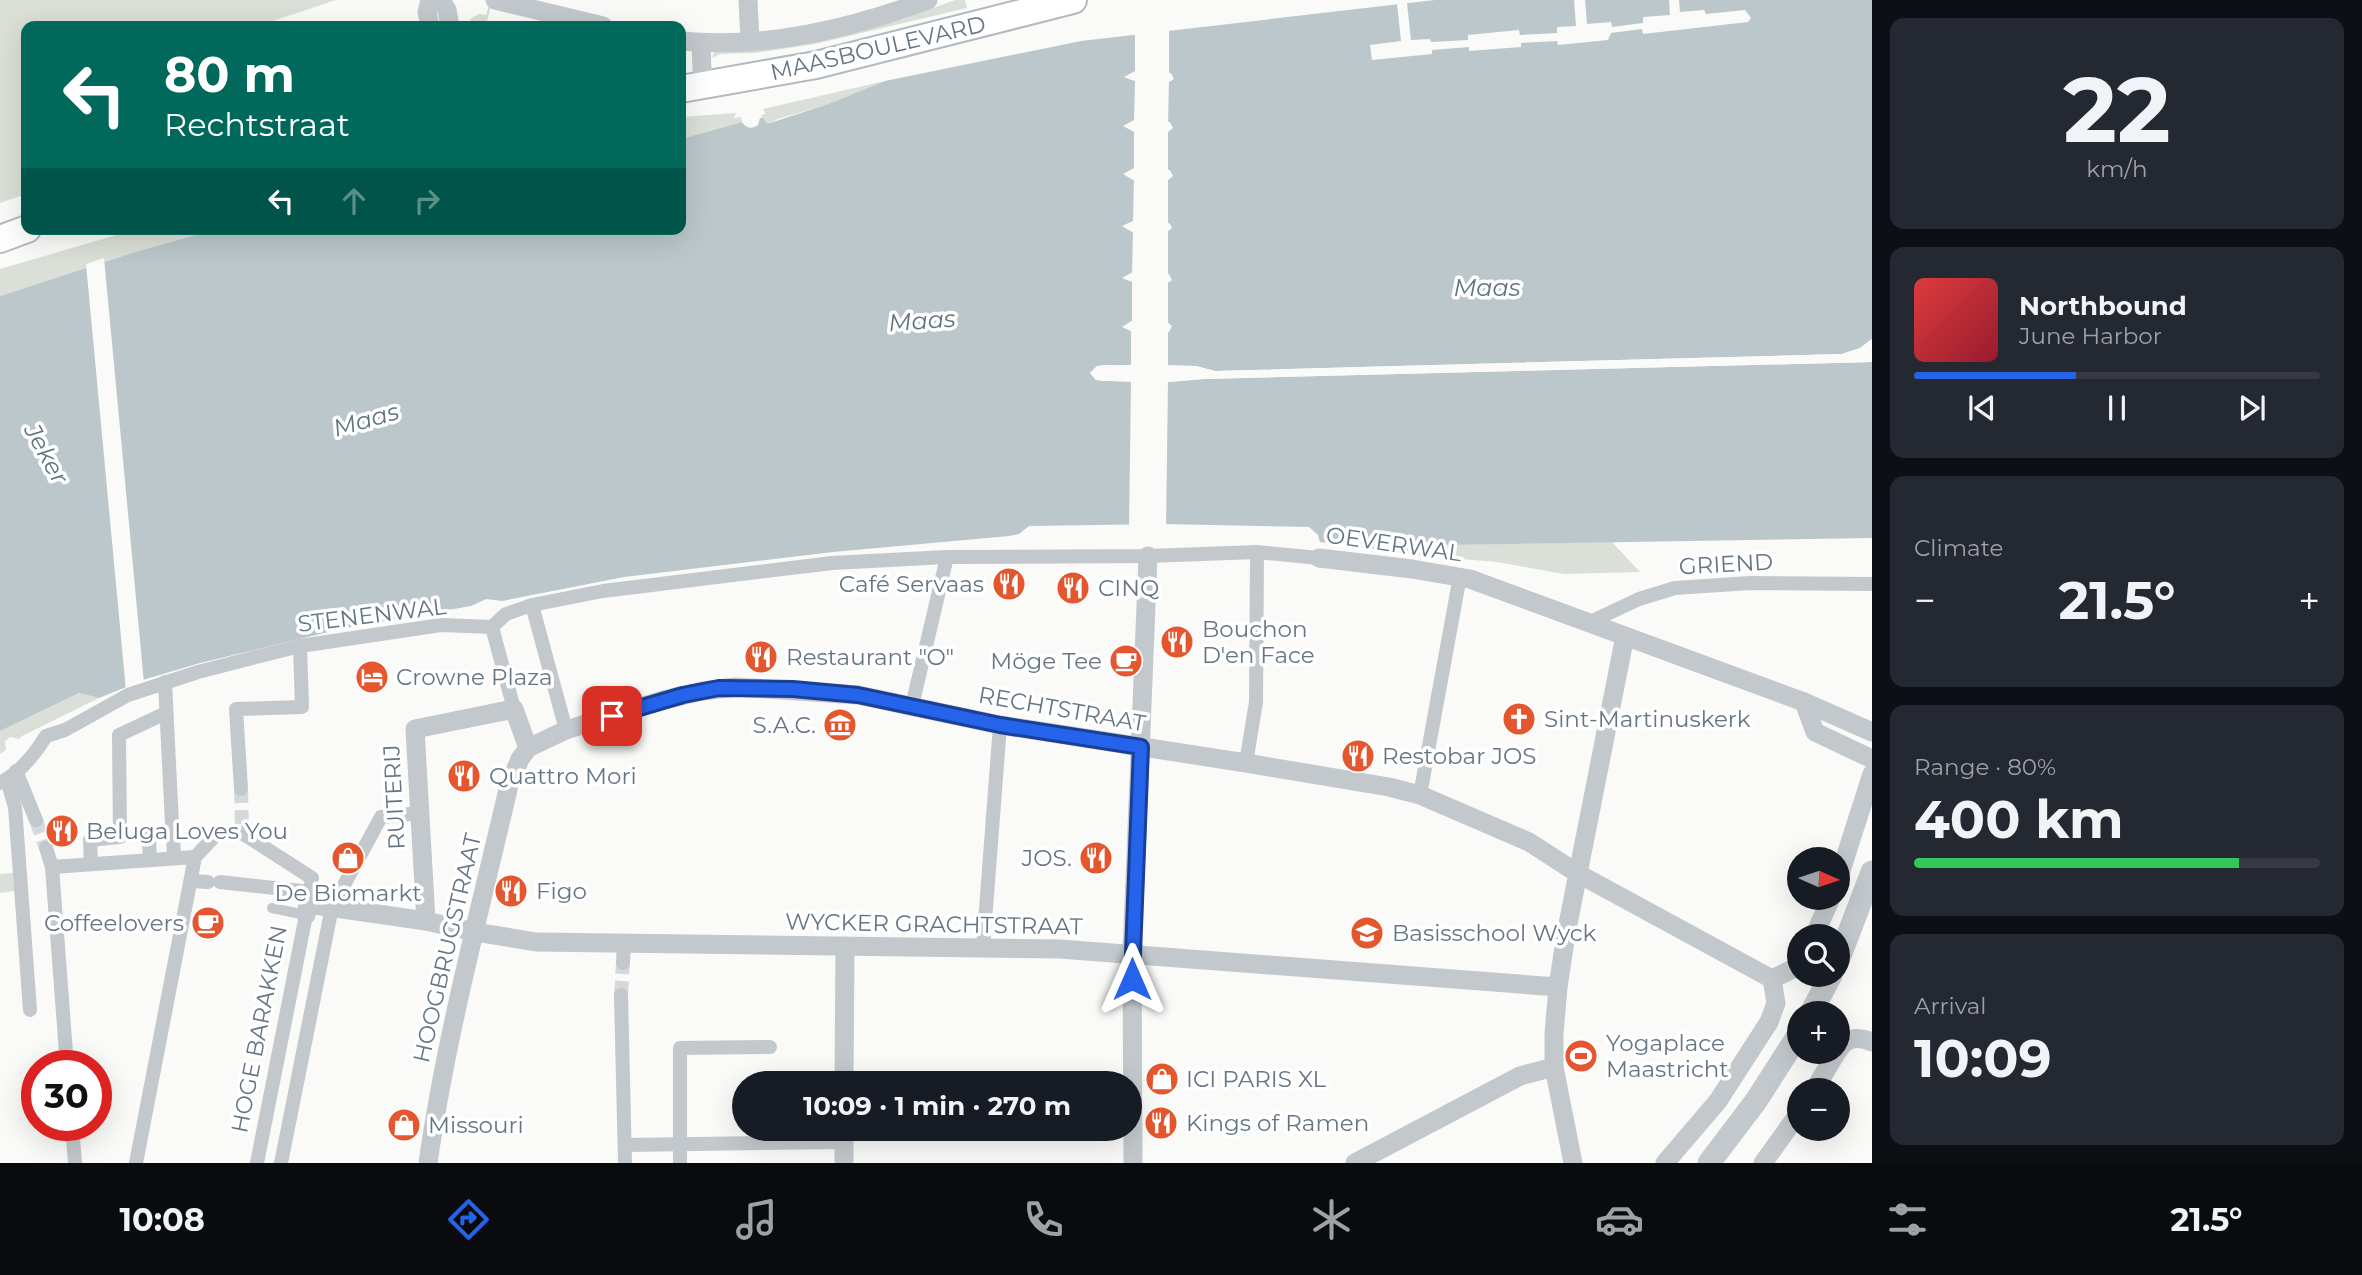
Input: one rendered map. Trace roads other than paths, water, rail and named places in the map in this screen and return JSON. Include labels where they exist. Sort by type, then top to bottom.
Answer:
[{"type":"main road","name":"MAASBOULEVARD","points":[[691,70],[745,66],[814,54],[1031,0]]},
{"type":"main road","name":"MAASBOULEVARD","points":[[686,88],[816,65],[1073,0]]},
{"type":"main road","points":[[0,223],[21,215]]},
{"type":"main road","points":[[0,239],[21,231]]},
{"type":"street","points":[[429,21],[427,12],[430,0]]},
{"type":"street","points":[[441,0],[449,21]]},
{"type":"street","points":[[495,0],[582,21]]},
{"type":"street","points":[[748,0],[750,42]]},
{"type":"street","points":[[686,42],[750,42],[805,35],[928,0]]},
{"type":"street","points":[[691,70],[701,43]]},
{"type":"street","points":[[1246,763],[1256,702],[1257,552]]},
{"type":"street","name":"OEVERWAL","points":[[947,557],[1147,556],[1257,552],[1460,576],[1625,636],[1806,694],[1872,732]]},
{"type":"street","points":[[1133,1163],[1132,953],[1147,556]]},
{"type":"street","points":[[528,748],[514,709],[492,627],[506,614],[532,605],[604,591],[742,573],[884,559],[947,557],[912,705]]},
{"type":"street","points":[[1420,795],[1460,576]]},
{"type":"street","name":"GRIEND","points":[[1588,623],[1639,599],[1675,588],[1750,583],[1872,584]]},
{"type":"street","points":[[532,605],[566,730]]},
{"type":"street","name":"STENENWAL","points":[[8,778],[34,754],[46,736],[65,730],[128,695],[165,682],[300,646],[441,625],[492,627]]},
{"type":"street","points":[[1573,1163],[1554,1068],[1558,986],[1577,873],[1625,636]]},
{"type":"street","points":[[240,789],[236,709],[302,707],[300,646]]},
{"type":"street","points":[[165,682],[174,858]]},
{"type":"street","name":"RECHTSTRAAT","points":[[528,748],[566,730],[663,700],[735,687],[842,693],[912,705],[1000,725],[1389,787],[1420,795],[1529,842],[1577,873],[1772,979]]},
{"type":"street","points":[[1806,694],[1815,732],[1872,758]]},
{"type":"street","name":"RUITERIJ","points":[[426,921],[415,729],[514,709]]},
{"type":"street","points":[[92,864],[90,840],[120,837],[119,735],[166,713]]},
{"type":"street","points":[[983,948],[1000,725]]},
{"type":"street","name":"HOOGBRUGSTRAAT","points":[[428,1163],[441,1082],[509,785],[528,748]]},
{"type":"street","points":[[1849,847],[1872,774]]},
{"type":"street","points":[[8,778],[36,820]]},
{"type":"street","points":[[8,778],[15,807],[30,1010]]},
{"type":"street","name":"HOGE BARAKKEN","points":[[281,1163],[335,901],[381,817],[420,813]]},
{"type":"street","points":[[136,1163],[195,857],[216,835],[242,831],[309,897]]},
{"type":"street","points":[[149,838],[150,860]]},
{"type":"street","points":[[46,848],[52,867],[66,1050]]},
{"type":"street","points":[[52,867],[195,857]]},
{"type":"street","points":[[1850,930],[1872,872]]},
{"type":"street","points":[[191,881],[214,882],[335,901],[365,912],[475,932]]},
{"type":"street","name":"HOGE BARAKKEN","points":[[257,1163],[309,897]]},
{"type":"street","name":"WYCKER GRACHTSTRAAT","points":[[475,932],[623,954],[845,946],[1060,949],[1558,986]]},
{"type":"street","points":[[844,1071],[845,946]]},
{"type":"street","points":[[1665,1163],[1718,1101],[1769,1022],[1776,1003],[1772,979],[1787,974]]},
{"type":"street","points":[[621,995],[625,1163]]},
{"type":"street","points":[[680,1163],[680,1048],[770,1047]]},
{"type":"street","points":[[1709,1163],[1756,1101],[1787,1053]]},
{"type":"street","points":[[1355,1163],[1520,1076],[1554,1068]]},
{"type":"street","points":[[1763,1163],[1787,1130]]},
{"type":"street","points":[[73,1141],[75,1163]]},
{"type":"street","points":[[625,1145],[746,1141]]},
{"type":"street","points":[[844,1141],[844,1163]]},
{"type":"lane","points":[[272,908],[309,897]]},
{"type":"water","points":[[1435,0],[1872,0],[1872,339],[1860,348],[1842,354],[1215,371],[1196,366],[1105,365],[1097,366],[1090,373],[1096,380],[1104,381],[1168,382],[1872,362],[1872,538],[1446,545],[1427,556],[1320,542],[1318,535],[1309,527],[1163,524],[1029,526],[1019,534],[1009,536],[833,552],[624,577],[502,601],[486,599],[471,606],[345,628],[200,663],[146,679],[99,698],[79,693],[0,731],[0,296],[196,235],[686,235],[686,138],[742,122],[747,127],[754,127],[758,125],[760,118],[767,124],[831,103],[885,81],[1081,41]],"holes":[[[1135,71],[1171,73],[1174,79],[1149,84],[1124,77]],[[1134,120],[1170,122],[1173,128],[1168,132],[1134,132],[1123,126]],[[1134,168],[1170,170],[1173,176],[1167,181],[1133,180],[1123,174]],[[1133,221],[1167,222],[1172,228],[1166,233],[1132,232],[1122,226]],[[1133,272],[1169,274],[1172,280],[1155,285],[1140,284],[1122,278]],[[1133,320],[1167,322],[1172,326],[1169,332],[1133,332],[1122,327]]]},
{"type":"tunnel","points":[[241,789],[242,829]]},
{"type":"tunnel","points":[[36,820],[46,848]]},
{"type":"tunnel","points":[[621,995],[623,963]]},
{"type":"place","name":"Café Servaas","points":[[1009,584]]},
{"type":"place","name":"CINQ","points":[[1073,588]]},
{"type":"place","name":"Bouchon D'en Face","points":[[1177,642]]},
{"type":"place","name":"Restaurant \"O\"","points":[[761,657]]},
{"type":"place","name":"Möge Tee","points":[[1126,661]]},
{"type":"place","name":"Crowne Plaza","points":[[372,677]]},
{"type":"place","name":"Sint-Martinuskerk","points":[[1519,719]]},
{"type":"place","name":"S.A.C.","points":[[840,725]]},
{"type":"place","name":"Restobar JOS","points":[[1358,756]]},
{"type":"place","name":"Quattro Mori","points":[[464,776]]},
{"type":"place","name":"Beluga Loves You","points":[[62,831]]},
{"type":"place","name":"De Biomarkt","points":[[348,858]]},
{"type":"place","name":"JOS.","points":[[1096,858]]},
{"type":"place","name":"Figo","points":[[511,891]]},
{"type":"place","name":"Coffeelovers","points":[[208,923]]},
{"type":"place","name":"Basisschool Wyck","points":[[1367,933]]},
{"type":"place","name":"Yogaplace Maastricht","points":[[1581,1056]]},
{"type":"place","name":"ICI PARIS XL","points":[[1162,1079]]},
{"type":"place","name":"Kings of Ramen","points":[[1161,1123]]},
{"type":"place","name":"Missouri","points":[[404,1125]]},
{"type":"water label","name":"Maas","points":[[1487,288]]},
{"type":"water label","name":"Maas","points":[[922,321]]},
{"type":"water label","name":"Maas","points":[[366,420]]},
{"type":"water label","name":"Jeker","points":[[46,454]]}]
